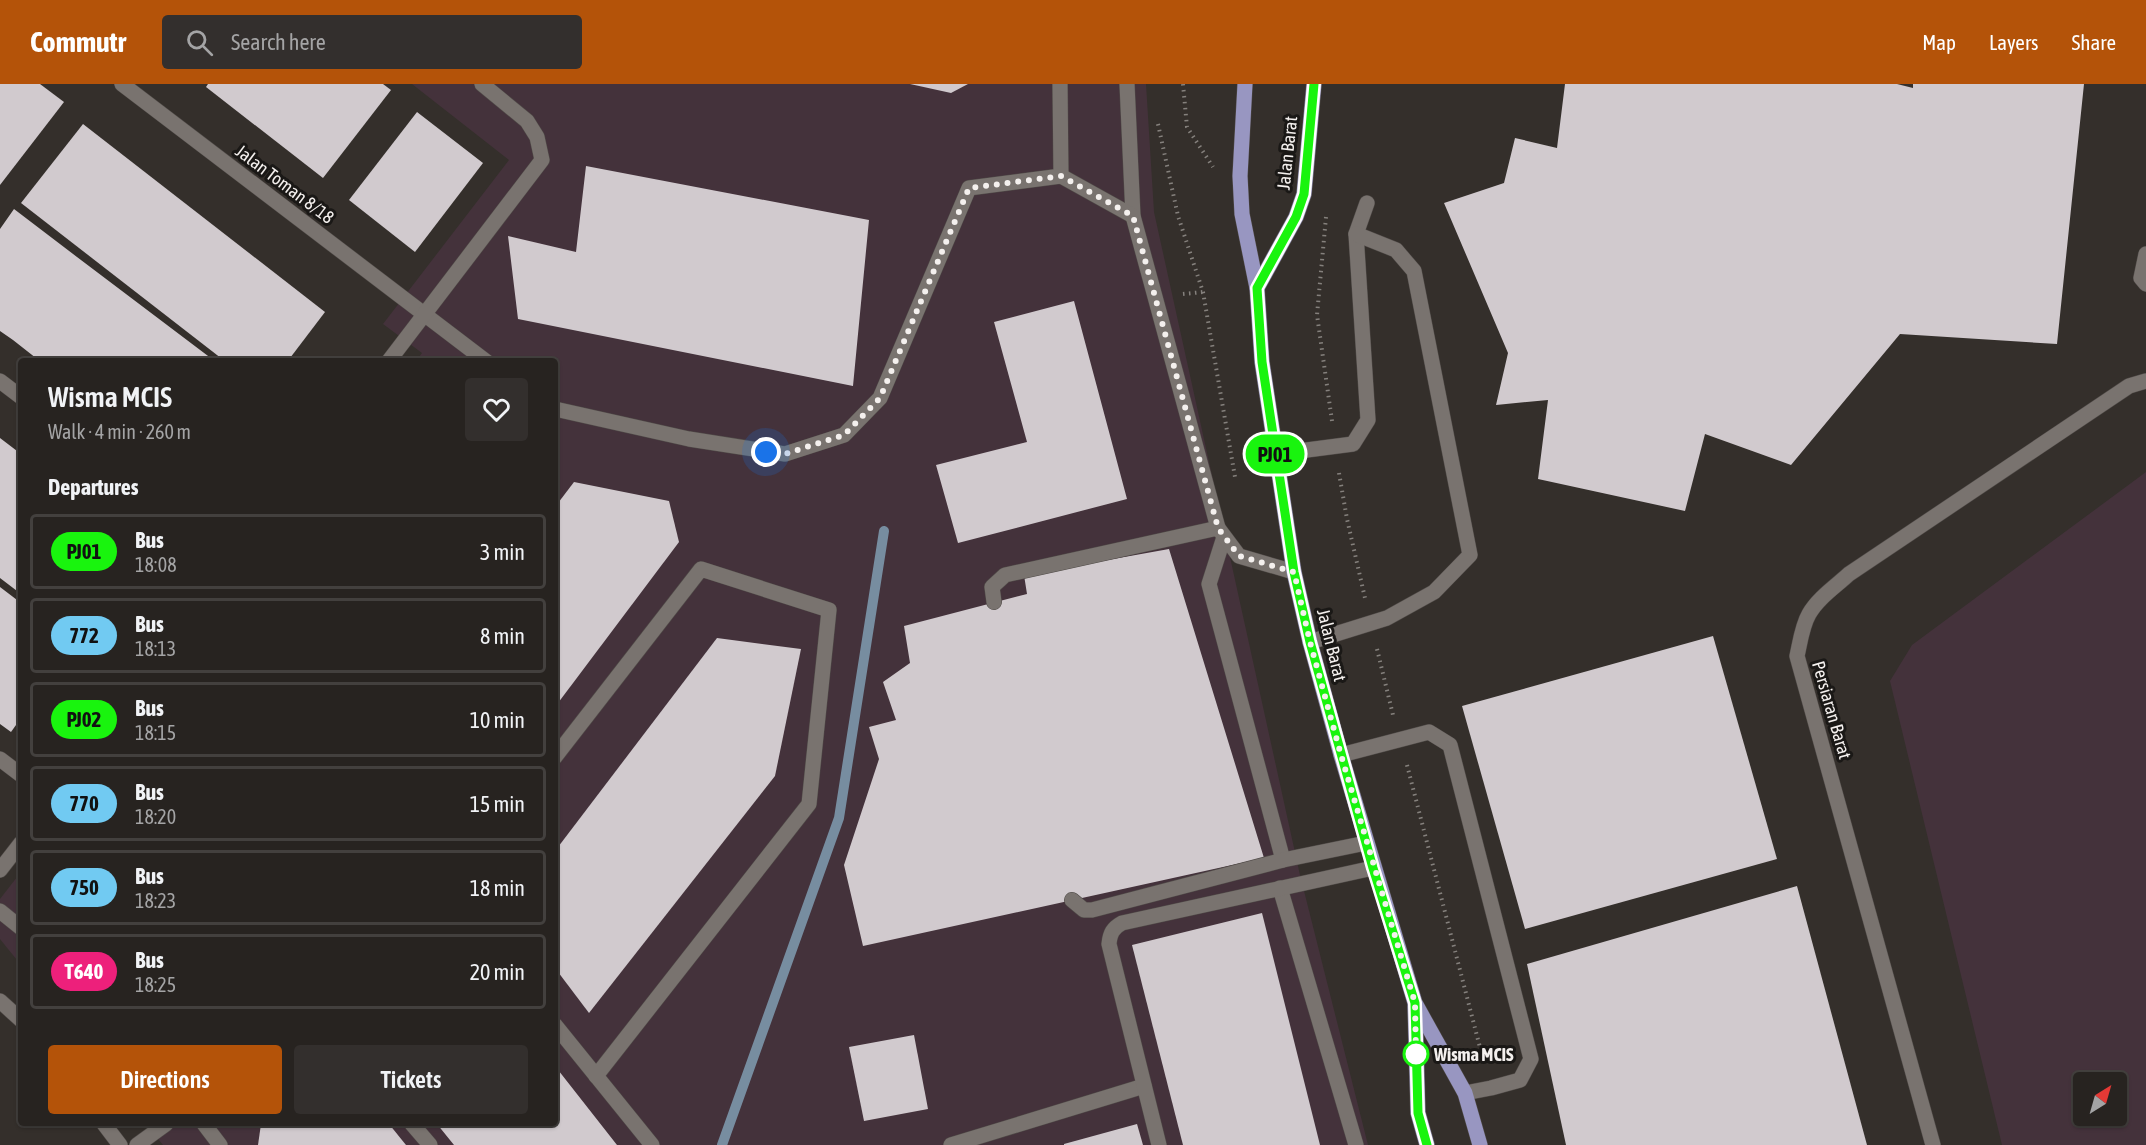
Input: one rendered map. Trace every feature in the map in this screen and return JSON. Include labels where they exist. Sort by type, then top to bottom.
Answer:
[{"type":"main road","name":"Jalan Barat","points":[[1245,84],[1240,176],[1242,214],[1257,288],[1262,362],[1294,572],[1310,642],[1341,755],[1415,1003],[1465,1093],[1480,1145]]},
{"type":"main road","name":"Jalan Barat","points":[[1257,288],[1296,217],[1304,194],[1314,84]]},
{"type":"main road","name":"Jalan Barat","points":[[1415,1003],[1418,1113],[1427,1145]]},
{"type":"street","name":"Jalan Toman 8/18","points":[[122,84],[482,358]]},
{"type":"street","points":[[393,358],[424,314],[542,160],[537,136],[527,121],[482,84]]},
{"type":"street","points":[[1060,84],[1061,176]]},
{"type":"street","points":[[1127,84],[1133,216],[1221,533],[1239,556],[1294,572]]},
{"type":"street","points":[[558,410],[689,439],[785,454],[844,435],[880,398],[969,188],[1061,176],[1133,216]]},
{"type":"street","points":[[1276,454],[1353,444],[1368,420],[1356,234],[1368,203]]},
{"type":"street","points":[[1310,642],[1387,618],[1434,592],[1470,555],[1414,271],[1396,250],[1356,234]]},
{"type":"street","points":[[2146,254],[2141,278],[2146,284]]},
{"type":"street","points":[[0,381],[18,395]]},
{"type":"street","name":"Persiaran Barat","points":[[1933,1145],[1797,656],[1802,634],[1809,614],[1825,595],[1850,574],[2129,386],[2146,381]]},
{"type":"street","points":[[994,602],[992,587],[1005,575],[1221,533]]},
{"type":"street","points":[[1221,533],[1209,584],[1283,860]]},
{"type":"street","points":[[558,753],[701,569],[830,610],[809,804],[596,1076]]},
{"type":"street","points":[[1341,755],[1429,732],[1450,745],[1532,1059],[1520,1080],[1465,1093]]},
{"type":"street","points":[[0,759],[18,773]]},
{"type":"street","points":[[1072,900],[1083,910],[1092,910],[1283,860],[1366,843]]},
{"type":"street","points":[[0,870],[18,847]]},
{"type":"street","points":[[1160,1145],[1109,944],[1114,927],[1122,923],[1373,868]]},
{"type":"street","points":[[1280,888],[1356,1145]]},
{"type":"street","points":[[0,911],[18,926]]},
{"type":"street","points":[[0,1001],[18,1017]]},
{"type":"street","points":[[558,1029],[652,1145]]},
{"type":"street","points":[[951,1145],[1144,1086]]},
{"type":"street","points":[[106,1126],[120,1145]]},
{"type":"street","points":[[137,1145],[163,1126]]},
{"type":"street","points":[[206,1126],[220,1145]]},
{"type":"street","points":[[414,1126],[430,1145]]},
{"type":"path","points":[[1183,84],[1187,127],[1218,175]]},
{"type":"path","points":[[1157,119],[1178,216],[1203,292],[1236,485]]},
{"type":"shaded area","points":[[412,84],[1146,84],[1154,212],[1300,875],[1368,1145],[163,1145],[148,1126],[558,1126],[558,358],[418,358],[422,353],[383,324],[509,160]]},
{"type":"shaded area","points":[[2146,472],[2146,1145],[2002,1145],[1890,681],[1912,645]]},
{"type":"shaded area","points":[[18,876],[18,961],[0,939],[0,899]]},
{"type":"building","points":[[0,84],[40,84],[64,102],[0,185]]},
{"type":"building","points":[[208,84],[383,84],[391,90],[323,178],[206,87]]},
{"type":"building","points":[[910,84],[968,84],[951,93]]},
{"type":"building","points":[[1565,84],[1897,84],[1913,88],[1913,84],[2084,84],[2057,344],[1900,334],[1791,465],[1705,434],[1685,511],[1538,479],[1548,400],[1496,405],[1508,353],[1444,203],[1504,183],[1515,138],[1557,148]]},
{"type":"building","points":[[417,112],[483,163],[415,252],[349,200]]},
{"type":"building","points":[[83,124],[325,312],[290,358],[221,358],[21,203]]},
{"type":"building","points":[[586,166],[869,220],[853,386],[518,319],[508,236],[576,252]]},
{"type":"building","points":[[14,209],[211,358],[36,358],[0,331],[0,229]]},
{"type":"building","points":[[1074,301],[1127,499],[958,543],[936,465],[1027,442],[994,322]]},
{"type":"building","points":[[0,438],[18,452],[18,592],[0,578]]},
{"type":"building","points":[[574,482],[669,501],[679,542],[558,703],[558,503]]},
{"type":"building","points":[[1169,549],[1264,858],[863,946],[844,865],[879,759],[869,727],[896,720],[883,682],[910,663],[904,626],[1027,594],[1024,575]]},
{"type":"building","points":[[0,587],[18,601],[18,722],[11,732],[0,724]]},
{"type":"building","points":[[1713,636],[1777,859],[1525,929],[1462,706]]},
{"type":"building","points":[[717,638],[801,649],[775,776],[589,1013],[558,972],[558,847]]},
{"type":"building","name":"Wisma MCIS","points":[[1797,886],[1867,1145],[1566,1145],[1527,964]]},
{"type":"building","points":[[1262,913],[1320,1145],[1183,1145],[1132,945]]},
{"type":"building","points":[[914,1035],[928,1109],[864,1121],[849,1047]]},
{"type":"building","points":[[558,1070],[617,1145],[454,1145],[439,1126],[558,1126]]},
{"type":"building","points":[[1137,1124],[1143,1145],[1064,1145],[1064,1144]]},
{"type":"building","points":[[261,1126],[391,1126],[406,1145],[258,1145]]},
{"type":"waterway","points":[[722,1145],[839,818],[884,531]]},
{"type":"bus line","name":"PJ01","points":[[1314,84],[1304,194],[1296,217],[1257,288],[1262,362],[1294,572],[1310,642],[1373,868],[1415,1003],[1418,1113],[1427,1145]]},
{"type":"place","name":"Wisma MCIS","points":[[1416,1054]]},
{"type":"route","points":[[766,452],[785,454],[844,435],[880,398],[969,188],[1061,176],[1133,216],[1218,528],[1239,556],[1294,572],[1310,642],[1341,755],[1415,1003],[1416,1054]]}]
